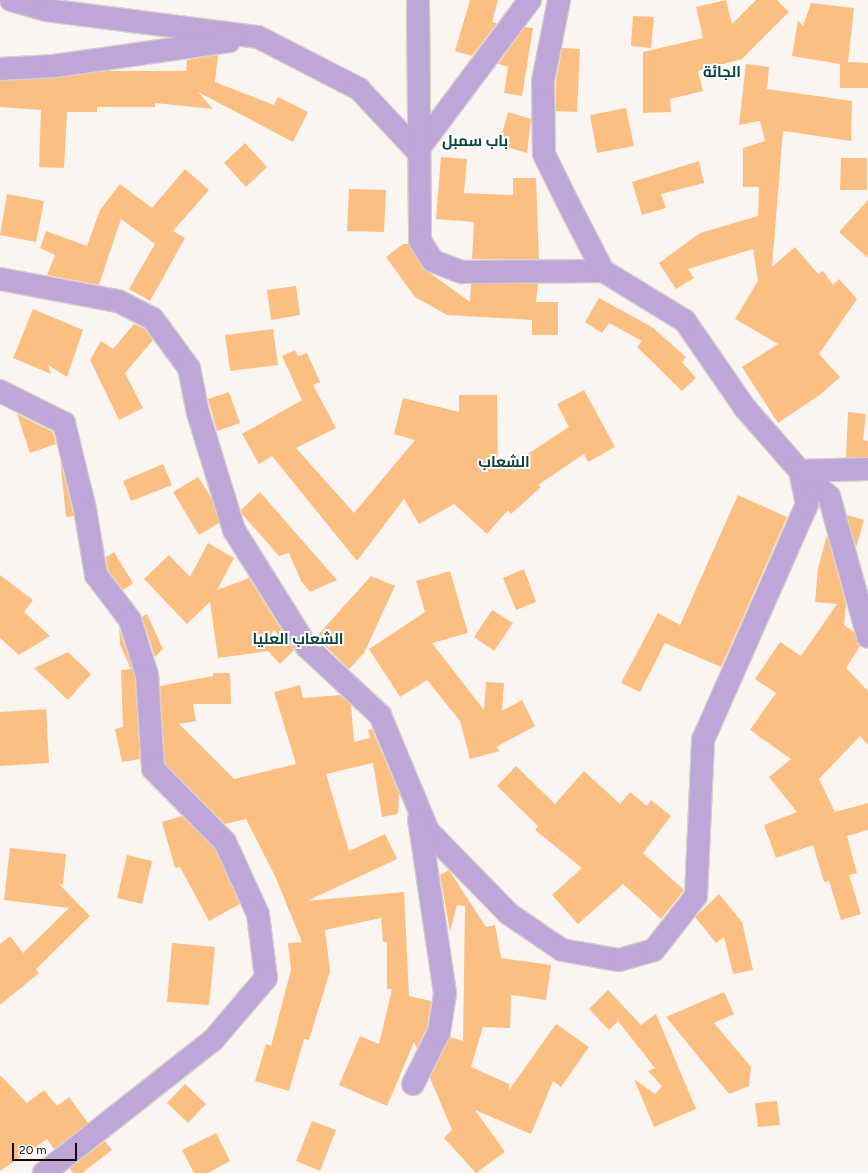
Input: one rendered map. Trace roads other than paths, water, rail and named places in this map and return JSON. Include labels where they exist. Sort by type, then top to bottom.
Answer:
[{"type":"street","points":[[11,0],[46,10],[258,37],[359,89],[417,151]]},
{"type":"street","points":[[418,0],[417,151],[420,241],[433,261],[462,272],[603,271],[685,320],[745,408],[800,471],[830,496],[868,637]]},
{"type":"street","points":[[417,151],[530,0]]},
{"type":"street","points":[[559,0],[542,81],[544,154],[603,271]]},
{"type":"street","points":[[0,69],[54,66],[258,37]]},
{"type":"street","points":[[0,279],[118,301],[153,319],[189,368],[198,412],[234,530],[307,647],[380,715],[428,831],[509,914],[562,950],[619,960],[654,950],[696,896],[703,740],[807,504],[800,471]]},
{"type":"street","points":[[0,391],[64,423],[85,509],[96,575],[130,620],[147,675],[153,769],[225,842],[258,914],[266,978],[213,1040],[44,1173]]},
{"type":"street","points":[[800,471],[868,469]]},
{"type":"street","points":[[413,1084],[439,1032],[446,993],[417,805]]},
{"type":"district","name":"الجائة","points":[[722,73]]},
{"type":"district","name":"باب سمبل","points":[[475,142]]},
{"type":"district","name":"الشعاب","points":[[504,463]]},
{"type":"district","name":"الشعاب العليا","points":[[298,640]]}]
